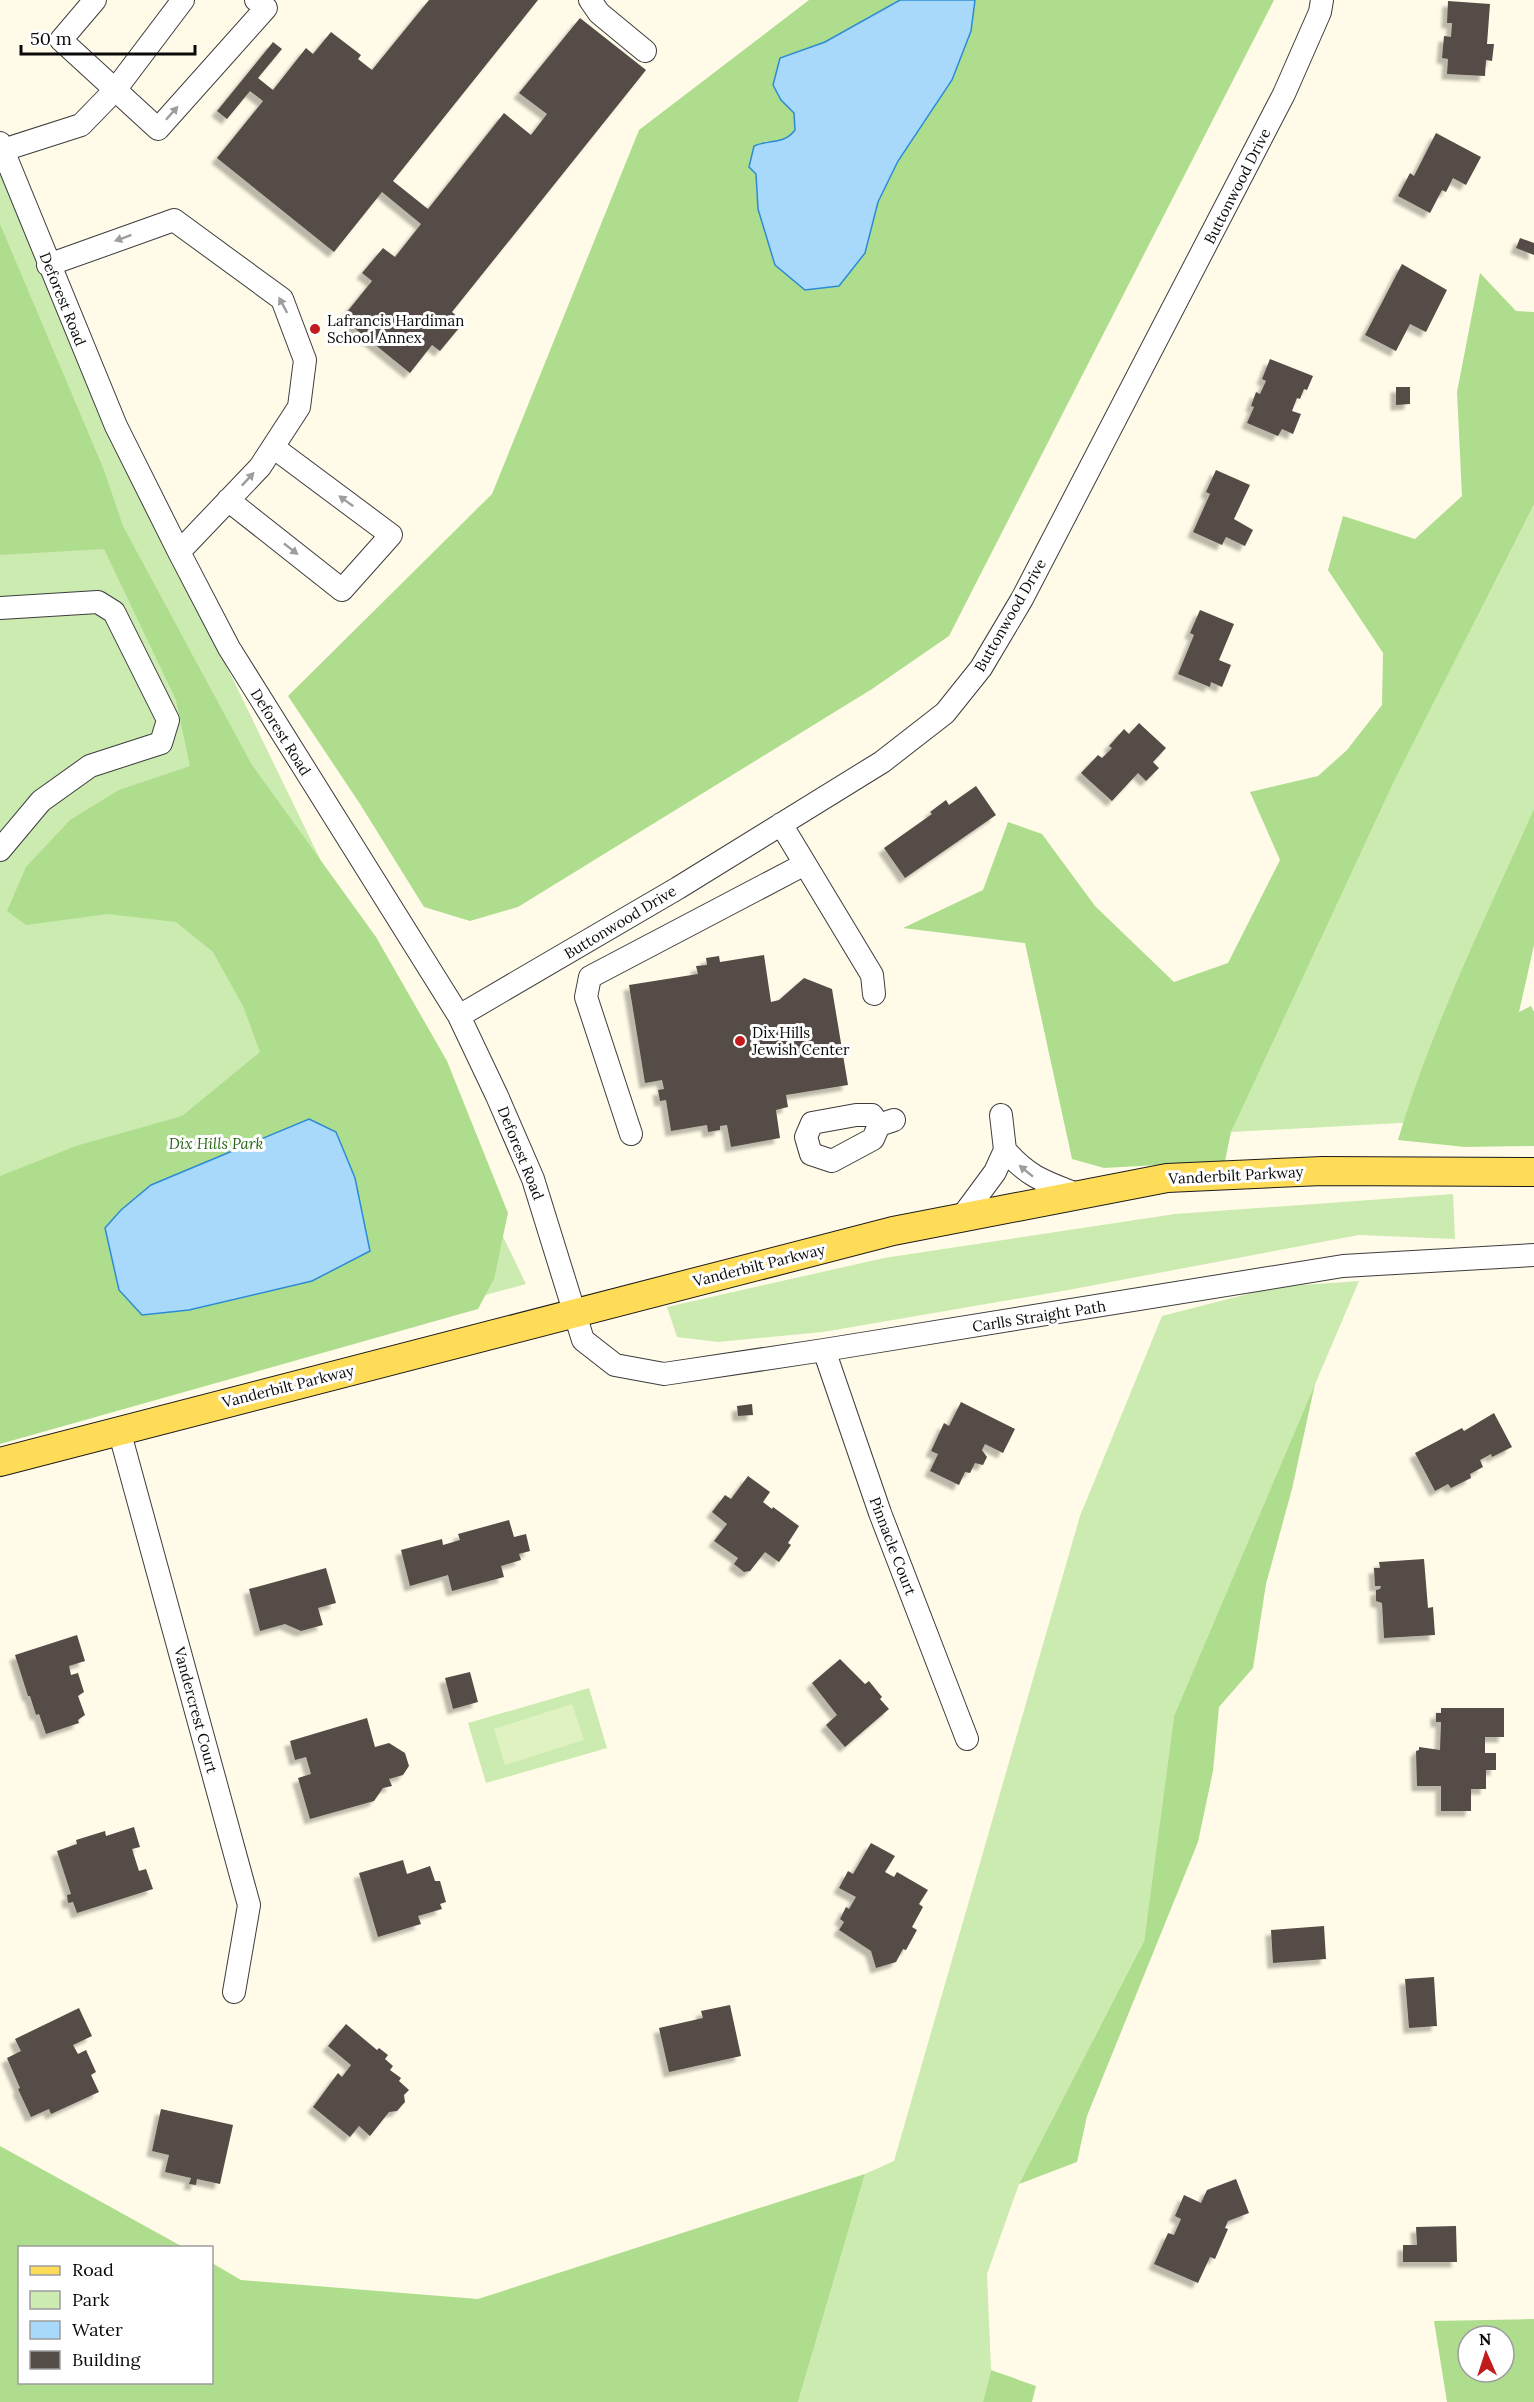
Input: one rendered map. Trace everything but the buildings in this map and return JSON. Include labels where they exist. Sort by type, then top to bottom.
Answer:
[{"type":"main road","name":"Vanderbilt Parkway","points":[[0,1462],[576,1311],[893,1231],[1079,1195],[1179,1177],[1322,1171],[1534,1172]]},
{"type":"street","points":[[95,0],[61,40],[158,129],[266,8],[256,0]]},
{"type":"street","points":[[1,147],[81,125],[115,90],[183,0]]},
{"type":"street","points":[[590,0],[599,13],[645,51]]},
{"type":"street","name":"Buttonwood Drive","points":[[459,1017],[882,762],[945,713],[981,668],[1022,599],[1284,94],[1320,12],[1322,0]]},
{"type":"street","name":"Deforest Road","points":[[1,147],[116,426],[229,648],[459,1017],[533,1179],[576,1311]]},
{"type":"street","points":[[48,265],[174,220],[282,299],[305,360],[299,407],[260,467],[179,552]]},
{"type":"street","points":[[228,500],[342,590],[391,535],[273,447]]},
{"type":"street","points":[[0,608],[98,602],[114,612],[168,720],[161,743],[90,766],[41,801],[0,850]]},
{"type":"street","points":[[781,824],[872,975],[874,994]]},
{"type":"street","points":[[631,1134],[586,997],[590,977],[805,864]]},
{"type":"street","points":[[961,1218],[995,1172],[1005,1150],[1001,1114]]},
{"type":"street","points":[[1005,1150],[1016,1163],[1035,1178],[1079,1195]]},
{"type":"street","name":"Carlls Straight Path","points":[[576,1311],[583,1340],[615,1365],[664,1374],[1343,1266],[1534,1255]]},
{"type":"street","name":"Pinnacle Court","points":[[824,1350],[880,1513],[967,1739]]},
{"type":"street","name":"Vandercrest Court","points":[[119,1430],[249,1905],[234,1992]]},
{"type":"green space","points":[[809,0],[900,0],[825,42],[780,58],[781,100],[794,113],[795,130],[782,140],[765,141],[757,176],[759,207],[765,232],[865,253],[878,202],[898,161],[952,80],[971,31],[975,0],[1274,0],[949,636],[872,689],[518,907],[470,921],[424,907],[360,804],[288,696],[492,494],[639,130]]},
{"type":"green space","name":"Dix Hills Park","points":[[0,163],[212,636],[526,1284],[0,1427]]},
{"type":"green space","name":"Dix Hills Park","points":[[0,224],[104,470],[123,526],[252,765],[376,937],[447,1061],[508,1213],[494,1279],[478,1309],[0,1444],[0,1176],[76,1146],[182,1116],[260,1052],[243,1006],[213,952],[176,922],[108,914],[26,925],[7,911],[26,867],[70,820],[119,790],[190,766],[176,700],[104,549],[0,555]],"holes":[[[309,1119],[119,1290],[105,1228],[121,1210]]]},
{"type":"green space","points":[[1480,273],[1516,311],[1534,312],[1534,504],[1394,781],[1231,1132],[1225,1161],[1104,1168],[1072,1159],[1025,943],[903,928],[983,890],[1008,822],[1042,834],[1095,906],[1174,982],[1228,963],[1280,860],[1250,792],[1318,776],[1347,750],[1382,705],[1383,653],[1328,570],[1343,516],[1415,539],[1462,496],[1457,392]]},
{"type":"green space","points":[[1534,457],[1534,838],[1419,1122],[1231,1132],[1340,847]]},
{"type":"green space","points":[[1534,809],[1534,945],[1519,1012],[1531,1006],[1534,1012],[1534,1146],[1465,1147],[1398,1140],[1443,1014]]},
{"type":"green space","points":[[1453,1194],[1455,1239],[1359,1235],[1068,1290],[823,1332],[718,1342],[677,1337],[667,1307],[884,1258],[1175,1214]]},
{"type":"green space","points":[[1359,1281],[1174,1716],[1144,1941],[1019,2184],[987,2274],[991,2370],[983,2402],[798,2402],[865,2174],[894,2161],[1080,1516],[1162,1316],[1275,1287]]},
{"type":"green space","points":[[1315,1384],[1292,1489],[1266,1584],[1253,1668],[1219,1707],[1213,1771],[1198,1842],[1087,2116],[1077,2162],[1019,2184],[1144,1941],[1174,1716]]},
{"type":"green space","points":[[589,1688],[607,1748],[486,1783],[468,1723]]},
{"type":"green space","points":[[572,1704],[584,1740],[505,1765],[494,1729]]},
{"type":"green space","points":[[0,2146],[181,2246],[18,2246],[18,2384],[213,2384],[213,2264],[241,2280],[478,2299],[865,2174],[798,2402],[0,2402]]},
{"type":"green space","points":[[1534,2319],[1534,2402],[1447,2402],[1434,2321]]},
{"type":"green space","points":[[991,2370],[1036,2386],[1032,2402],[983,2402]]},
{"type":"water","points":[[900,0],[975,0],[971,31],[952,80],[898,161],[878,202],[865,253],[839,286],[805,290],[775,265],[758,209],[756,174],[749,167],[754,146],[781,140],[795,130],[794,113],[781,100],[773,85],[780,58],[825,42]]},
{"type":"water","points":[[309,1119],[336,1132],[355,1178],[370,1251],[312,1281],[189,1310],[142,1315],[119,1290],[105,1228],[121,1210],[151,1185]]},
{"type":"place","name":"Lafrancis Hardiman School Annex","points":[[315,329]]},
{"type":"place","name":"Dix Hills Jewish Center","points":[[740,1041]]}]
